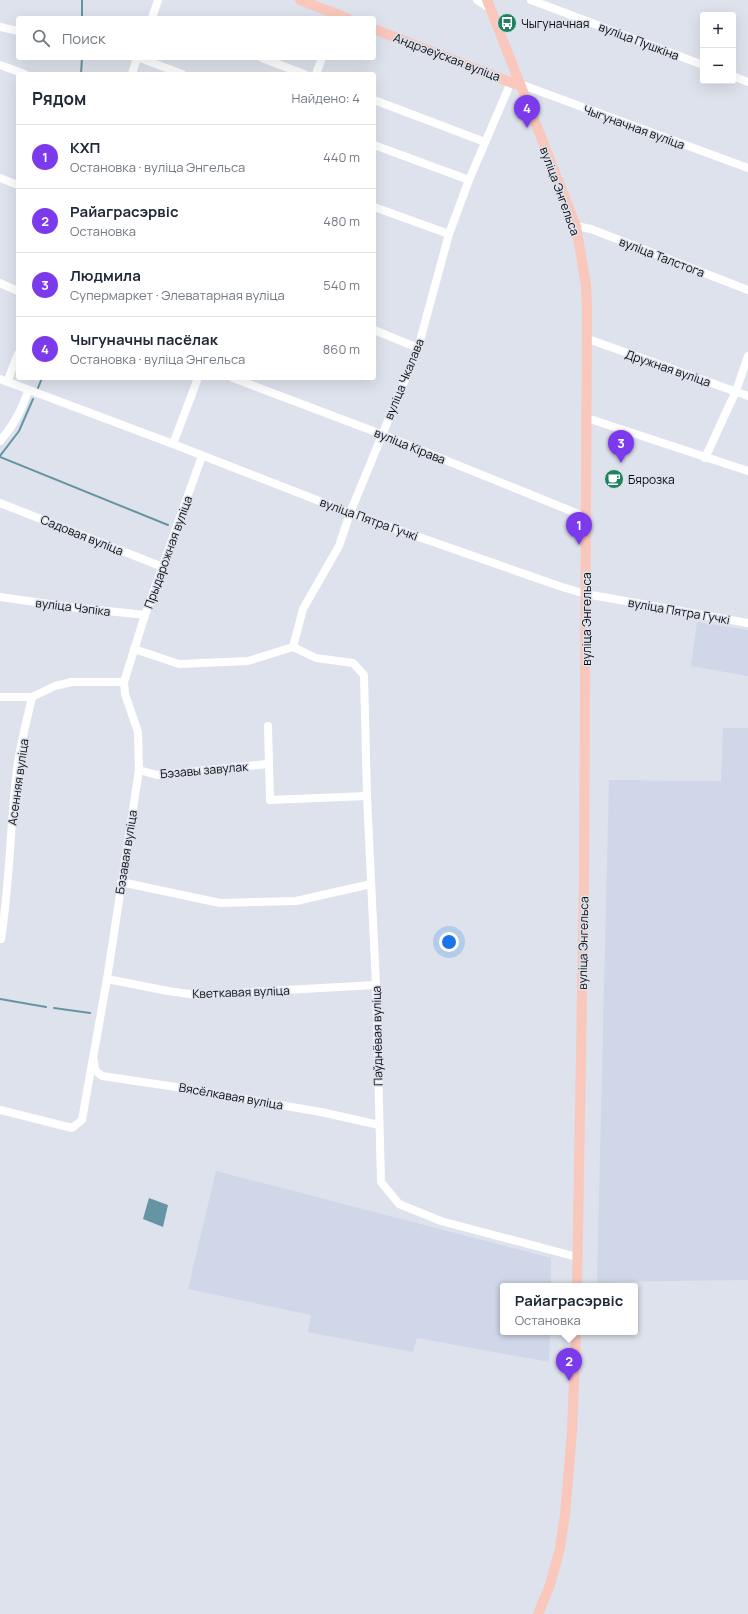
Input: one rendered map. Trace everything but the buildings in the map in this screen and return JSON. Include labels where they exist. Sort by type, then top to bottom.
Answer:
[{"type":"main road","points":[[300,0],[340,16]]},
{"type":"main road","name":"вуліца Энгельса","points":[[488,3],[515,83],[576,226],[586,285],[588,339],[584,881],[577,1283]]},
{"type":"main road","name":"Андрэеўская вуліца","points":[[376,30],[515,83]]},
{"type":"main road","points":[[538,1614],[550,1585],[560,1548],[565,1514],[572,1432],[576,1335]]},
{"type":"street","points":[[154,16],[158,0]]},
{"type":"street","points":[[477,0],[486,6],[488,3]]},
{"type":"street","name":"вуліца Пушкіна","points":[[531,0],[700,64]]},
{"type":"street","points":[[0,27],[16,31]]},
{"type":"street","points":[[133,72],[138,60]]},
{"type":"street","points":[[144,60],[177,72]]},
{"type":"street","points":[[267,60],[299,72]]},
{"type":"street","points":[[317,72],[321,60]]},
{"type":"street","points":[[0,65],[19,72]]},
{"type":"street","points":[[736,77],[748,82]]},
{"type":"street","name":"вуліца Чкалава","points":[[293,647],[304,609],[339,546],[350,513],[381,434],[418,348],[449,234],[469,180],[485,142],[515,83]]},
{"type":"street","name":"Чыгуначная вуліца","points":[[515,83],[748,168]]},
{"type":"street","points":[[376,101],[485,142]]},
{"type":"street","points":[[376,146],[469,180]]},
{"type":"street","points":[[0,178],[16,184]]},
{"type":"street","points":[[376,208],[449,234]]},
{"type":"street","name":"вуліца Талстога","points":[[576,226],[591,229],[748,290]]},
{"type":"street","points":[[0,283],[16,289]]},
{"type":"street","points":[[376,331],[418,348]]},
{"type":"street","name":"Дружная вуліца","points":[[588,339],[748,396]]},
{"type":"street","points":[[705,458],[736,391],[748,356]]},
{"type":"street","points":[[3,381],[16,358]]},
{"type":"street","points":[[173,444],[197,380]]},
{"type":"street","name":"вуліца Кірава","points":[[238,380],[381,434],[586,517]]},
{"type":"street","name":"вуліца Пятра Гучкі","points":[[3,381],[173,444],[350,513],[562,587],[586,594],[748,623]]},
{"type":"street","points":[[0,442],[21,411],[28,390]]},
{"type":"street","points":[[587,418],[748,471]]},
{"type":"street","name":"Прыдарожная вуліца","points":[[134,649],[202,456]]},
{"type":"street","name":"Садовая вуліца","points":[[0,502],[164,567]]},
{"type":"street","name":"вуліца Чэпіка","points":[[0,597],[70,607],[145,615]]},
{"type":"street","points":[[134,649],[179,664],[248,661],[293,647]]},
{"type":"street","name":"Паўднёвая вуліца","points":[[293,647],[316,658],[352,664],[364,675],[367,796],[376,985],[381,1182],[399,1204],[441,1221],[577,1256]]},
{"type":"street","name":"Бэзавая вуліца","points":[[0,1110],[72,1128],[82,1120],[107,979],[139,770],[138,732],[125,694],[124,682],[134,649]]},
{"type":"street","points":[[0,696],[32,697],[56,686],[72,682],[124,682]]},
{"type":"street","name":"Асенняя вуліца","points":[[1,939],[6,905],[10,839],[18,767],[32,697]]},
{"type":"street","points":[[268,726],[270,800],[367,796]]},
{"type":"street","name":"Бэзавы завулак","points":[[139,770],[157,775],[268,764]]},
{"type":"street","points":[[122,882],[220,903],[296,900],[371,884]]},
{"type":"street","name":"Кветкавая вуліца","points":[[107,979],[197,995],[376,985]]},
{"type":"street","name":"Вясёлкавая вуліца","points":[[94,1058],[95,1070],[102,1076],[176,1087],[314,1111],[379,1125]]},
{"type":"shaded area","points":[[697,622],[748,630],[748,676],[691,666]]},
{"type":"shaded area","points":[[723,728],[748,728],[748,1280],[597,1282],[609,780],[721,781]]},
{"type":"shaded area","points":[[216,1171],[551,1258],[551,1283],[500,1283],[500,1335],[550,1335],[549,1362],[417,1338],[413,1352],[308,1332],[311,1315],[188,1289]]},
{"type":"water","points":[[149,1198],[168,1205],[163,1227],[143,1219]]},
{"type":"waterway","points":[[82,0],[82,16]]},
{"type":"waterway","points":[[81,72],[82,60]]},
{"type":"waterway","points":[[38,388],[41,380]]},
{"type":"waterway","points":[[0,456],[19,431],[33,399]]},
{"type":"waterway","points":[[0,457],[168,525]]},
{"type":"waterway","points":[[0,999],[46,1007]]},
{"type":"waterway","points":[[54,1008],[90,1013]]},
{"type":"place","name":"Чыгуначная","points":[[507,23]]},
{"type":"place","name":"Чыгуначны пасёлак","points":[[527,128]]},
{"type":"place","name":"Людмила","points":[[621,463]]},
{"type":"place","name":"Бярозка","points":[[614,479]]},
{"type":"place","name":"КХП","points":[[579,545]]},
{"type":"place","name":"Райаграсэрвіс","points":[[569,1381]]}]
